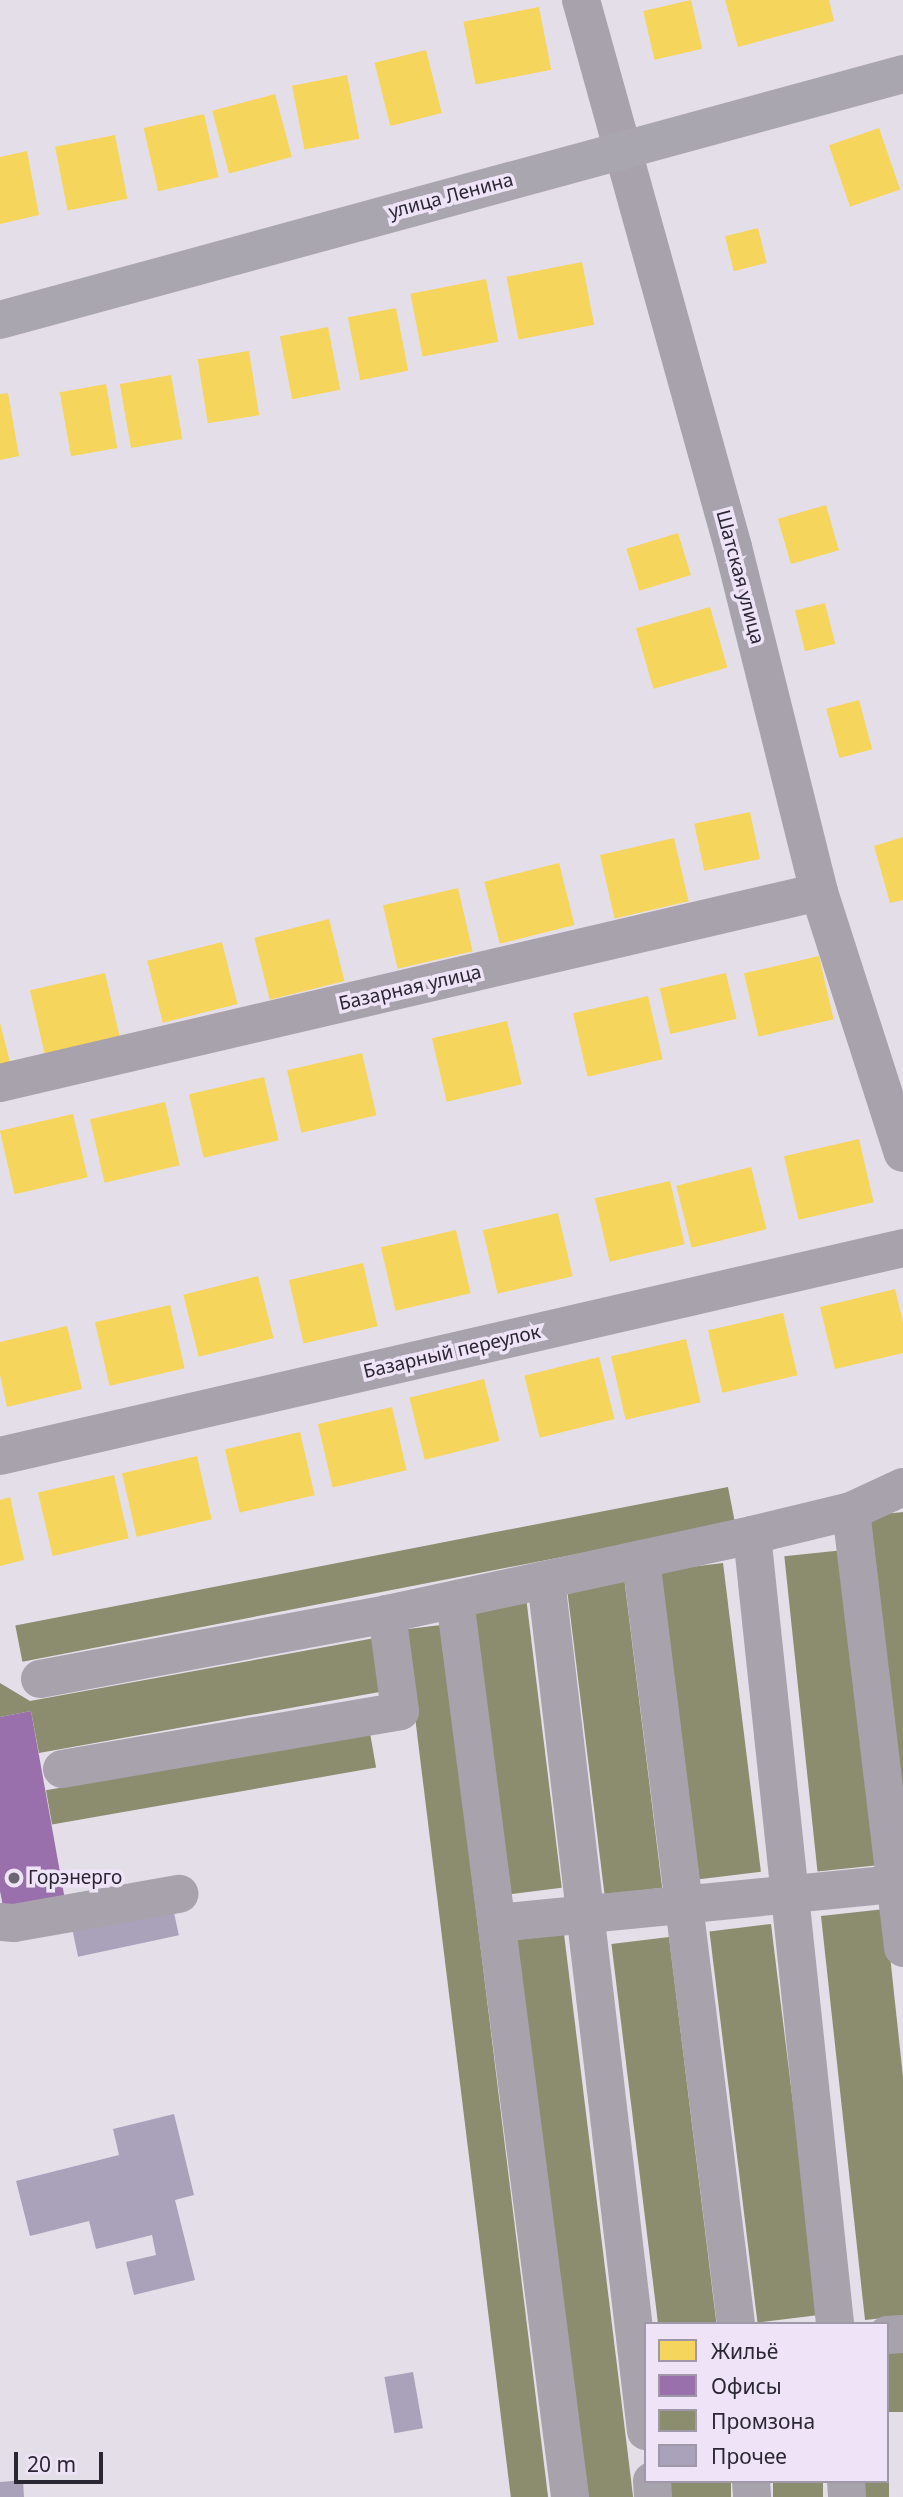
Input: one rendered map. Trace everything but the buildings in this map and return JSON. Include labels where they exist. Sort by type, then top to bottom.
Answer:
[{"type":"main road","name":"улица Ленина","points":[[0,320],[903,74]]},
{"type":"street","name":"Шатская улица","points":[[581,0],[733,547],[820,892],[903,1153]]},
{"type":"street","name":"Базарная улица","points":[[0,1083],[820,892]]},
{"type":"street","name":"Базарный переулок","points":[[0,1456],[903,1248]]},
{"type":"street","points":[[40,1679],[387,1614],[752,1535],[851,1511],[903,1487]]},
{"type":"street","points":[[851,1511],[900,1883],[903,1948]]},
{"type":"street","points":[[752,1535],[835,2322]]},
{"type":"street","points":[[641,1559],[736,2322]]},
{"type":"street","points":[[546,1580],[644,2414]]},
{"type":"street","points":[[455,1600],[570,2497]]},
{"type":"street","points":[[62,1769],[400,1711],[387,1614]]},
{"type":"street","points":[[497,1923],[900,1883]]},
{"type":"street","points":[[0,1922],[14,1923],[179,1894]]},
{"type":"place","name":"Горэнерго","points":[[14,1878]]}]
